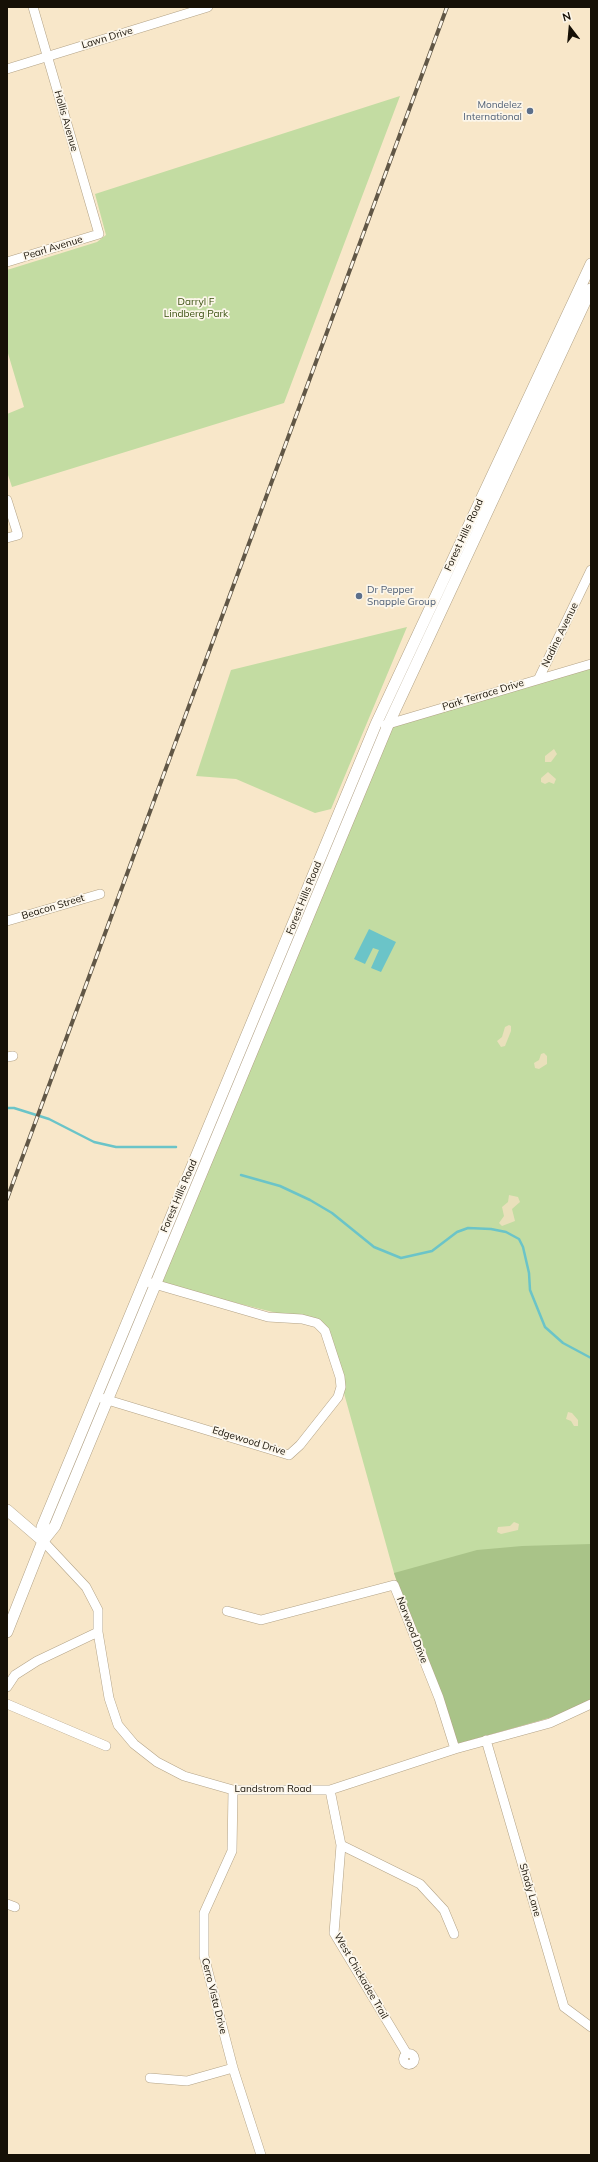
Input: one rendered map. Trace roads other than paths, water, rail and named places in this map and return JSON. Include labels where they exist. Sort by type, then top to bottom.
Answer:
[{"type":"street","name":"Hollis Avenue","points":[[33,7],[99,234]]},
{"type":"street","name":"Lawn Drive","points":[[7,69],[208,7]]},
{"type":"street","name":"Pearl Avenue","points":[[7,262],[99,234]]},
{"type":"street","name":"Forest Hills Road","points":[[101,1398],[155,1283],[294,937],[312,880],[376,724],[446,585],[522,423],[591,264]]},
{"type":"street","name":"Forest Hills Road","points":[[522,423],[591,289]]},
{"type":"street","points":[[7,500],[18,535],[7,538]]},
{"type":"street","name":"Nadine Avenue","points":[[539,678],[591,570]]},
{"type":"street","name":"Forest Hills Road","points":[[7,1632],[43,1541],[55,1526],[144,1281],[294,937],[323,883],[446,585]]},
{"type":"street","name":"Park Terrace Drive","points":[[376,724],[388,725],[539,678],[591,664]]},
{"type":"street","points":[[312,880],[323,883]]},
{"type":"street","name":"Beacon Street","points":[[7,921],[100,894]]},
{"type":"street","name":"Edgewood Drive","points":[[101,1398],[289,1454],[300,1445],[338,1397],[341,1387],[340,1376],[325,1331],[317,1323],[302,1319],[268,1317],[144,1281]]},
{"type":"street","name":"Landstrom Road","points":[[7,1510],[43,1541],[86,1586],[98,1610],[98,1632],[109,1698],[118,1725],[134,1744],[157,1762],[184,1776],[233,1790],[330,1790],[455,1749],[550,1723],[591,1704]]},
{"type":"street","name":"Forest Hills Road","points":[[7,1620],[27,1583]]},
{"type":"street","name":"Norwood Drive","points":[[227,1610],[261,1620],[394,1585],[439,1698],[455,1749]]},
{"type":"street","points":[[7,1687],[15,1675],[37,1661],[98,1632]]},
{"type":"street","points":[[7,1704],[106,1746]]},
{"type":"street","name":"Shady Lane","points":[[486,1740],[564,2007],[591,2027]]},
{"type":"street","name":"Cerro Vista Drive","points":[[233,1790],[232,1851],[204,1913],[204,1956],[233,2068],[262,2155]]},
{"type":"street","name":"West Chickadee Trail","points":[[330,1790],[341,1845],[334,1933],[407,2054]]},
{"type":"street","points":[[341,1845],[420,1884],[444,1910],[454,1934]]},
{"type":"street","points":[[150,2078],[187,2081],[233,2068]]},
{"type":"water","points":[[369,929],[396,942],[381,972],[371,968],[379,950],[373,948],[365,964],[354,959]]},
{"type":"waterway","points":[[7,1108],[14,1108],[49,1119],[94,1142],[116,1147],[176,1147]]},
{"type":"waterway","points":[[241,1175],[280,1186],[310,1200],[332,1213],[374,1247],[401,1258],[432,1251],[457,1232],[468,1228],[491,1229],[506,1232],[519,1239],[523,1247],[529,1273],[530,1290],[545,1327],[563,1343],[591,1358]]},
{"type":"railway","points":[[7,1199],[447,7]]},
{"type":"place","name":"Mondelez International","points":[[530,111]]},
{"type":"place","name":"Dr Pepper Snapple Group","points":[[359,596]]},
{"type":"park label","name":"Darryl F Lindberg Park","points":[[196,308]]}]
